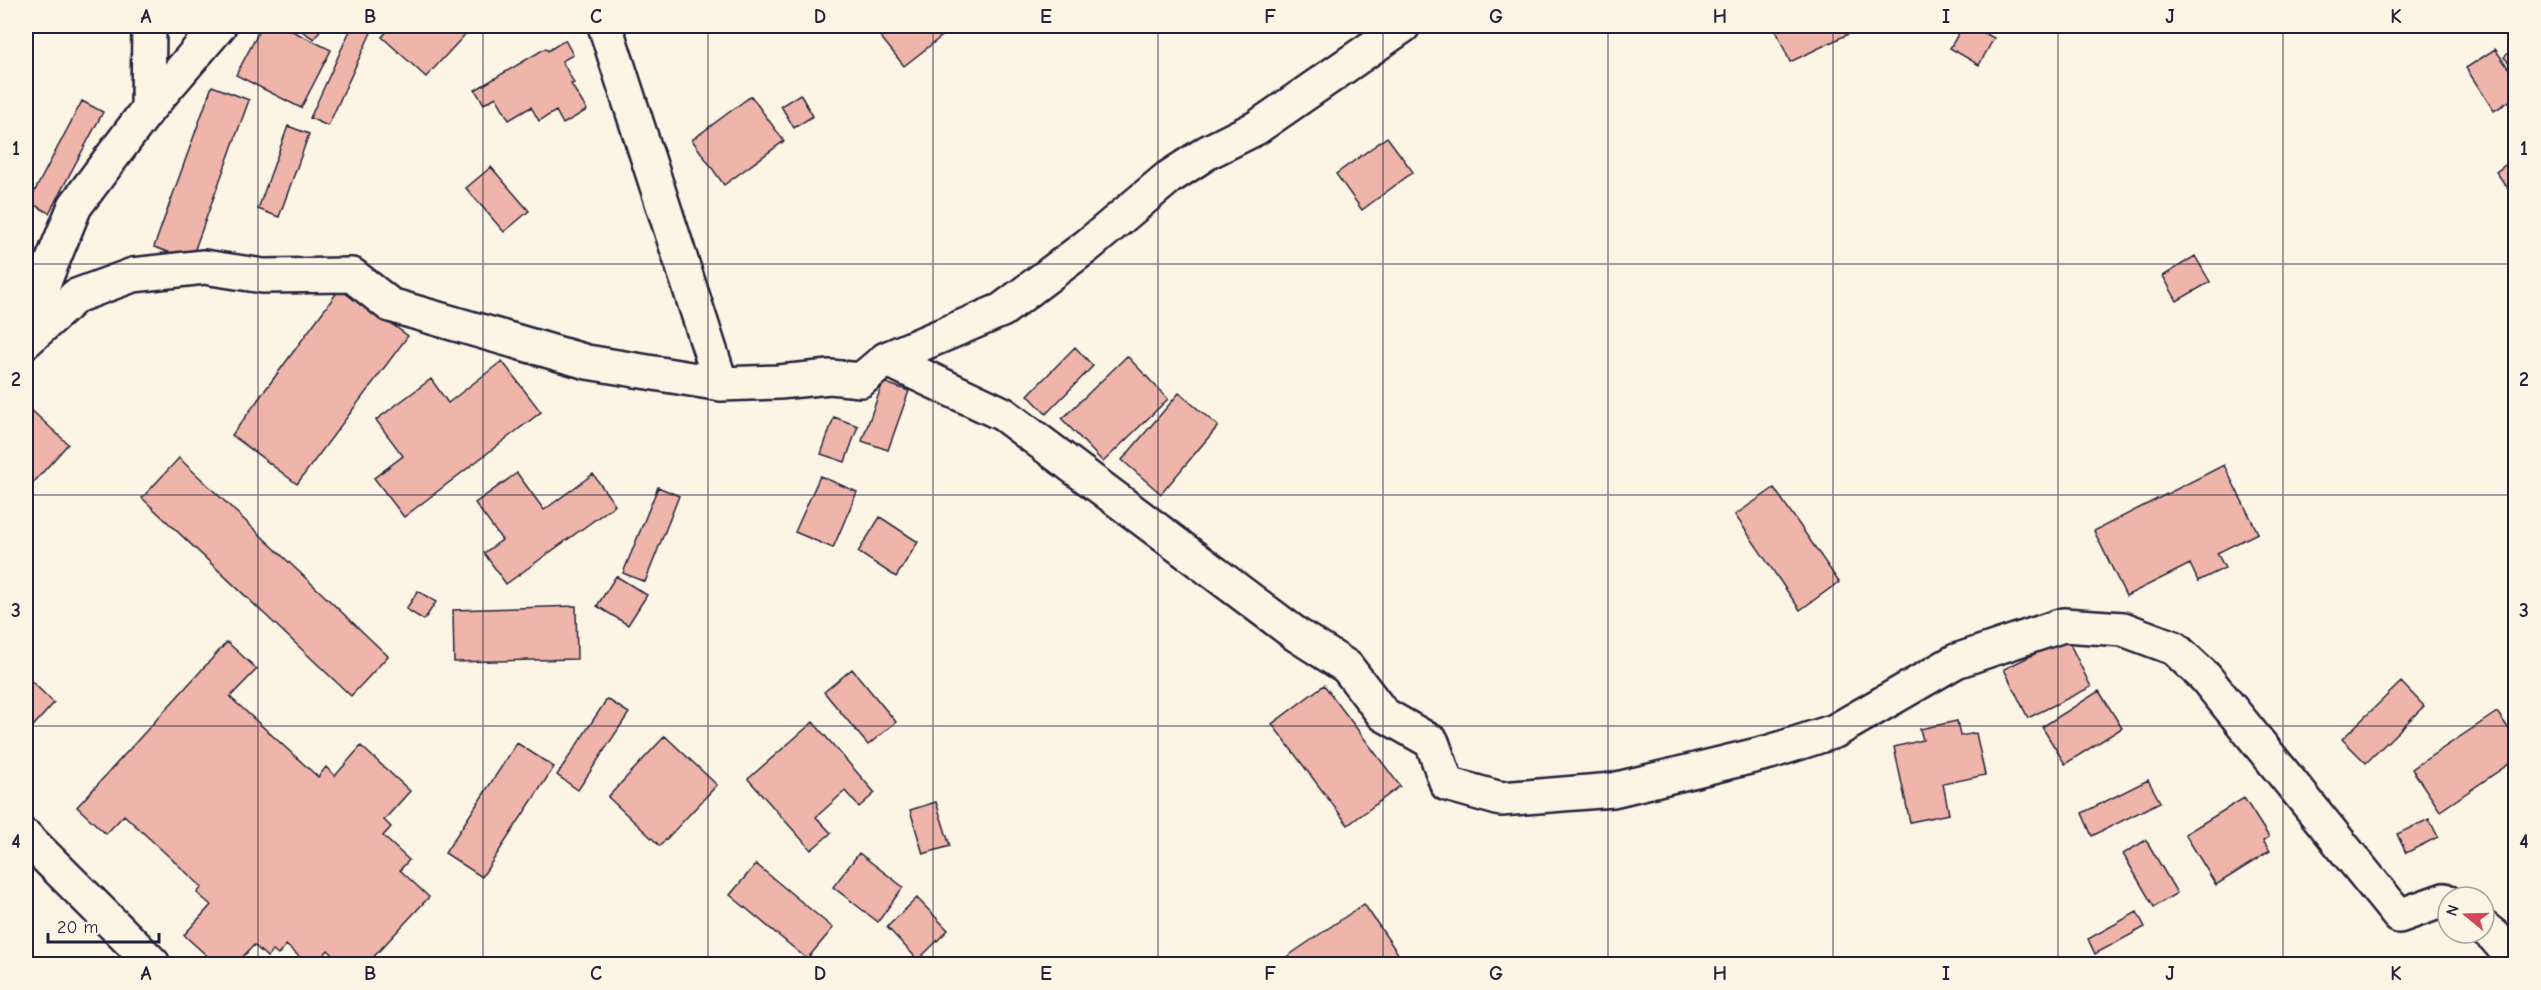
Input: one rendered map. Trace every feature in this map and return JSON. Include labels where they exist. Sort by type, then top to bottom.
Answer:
[{"type":"street","points":[[148,109],[149,26]]},
{"type":"street","points":[[26,326],[75,206],[148,109],[219,26]]},
{"type":"street","points":[[605,26],[721,384]]},
{"type":"street","points":[[26,341],[76,296],[133,276],[204,267],[263,276],[352,275],[390,305],[587,362],[721,384],[830,377],[861,380],[886,359],[1002,310],[1087,246],[1168,178],[1208,152],[1256,128],[1403,26]]},
{"type":"street","points":[[886,359],[1003,414],[1297,635],[1347,667],[1383,714],[1432,742],[1447,784],[1501,798],[1613,790],[1770,752],[1835,731],[1956,661],[2063,625],[2123,629],[2174,648],[2205,677],[2399,916],[2436,903]]},
{"type":"street","points":[[26,837],[153,964]]},
{"type":"street","points":[[2496,938],[2516,962]]},
{"type":"building","points":[[262,26],[282,26],[331,50],[301,108],[236,75]]},
{"type":"building","points":[[294,26],[323,26],[314,39]]},
{"type":"building","points":[[352,26],[374,26],[328,126],[310,118]]},
{"type":"building","points":[[392,26],[473,26],[426,77],[382,37]]},
{"type":"building","points":[[872,26],[955,26],[904,66]]},
{"type":"building","points":[[1774,26],[1862,26],[1863,27],[1790,62]]},
{"type":"building","points":[[1963,26],[1972,26],[1994,38],[1979,65],[1950,48]]},
{"type":"building","points":[[565,40],[573,55],[562,61],[574,83],[571,84],[587,110],[563,124],[556,111],[539,121],[531,107],[509,120],[496,97],[484,104],[475,90],[546,48],[548,51]]},
{"type":"building","points":[[2516,47],[2516,71],[2504,57]]},
{"type":"building","points":[[2495,49],[2516,79],[2516,97],[2494,111],[2466,68]]},
{"type":"building","points":[[212,86],[249,100],[191,260],[154,247]]},
{"type":"building","points":[[800,94],[813,116],[794,128],[781,106]]},
{"type":"building","points":[[751,96],[784,141],[724,185],[692,140]]},
{"type":"building","points":[[82,101],[103,112],[49,213],[29,202]]},
{"type":"building","points":[[288,126],[309,134],[279,217],[258,209]]},
{"type":"building","points":[[1387,137],[1413,172],[1362,210],[1336,174]]},
{"type":"building","points":[[2516,157],[2516,199],[2496,172]]},
{"type":"building","points":[[491,167],[529,211],[504,232],[466,188]]},
{"type":"building","points":[[2195,256],[2210,282],[2177,301],[2163,276]]},
{"type":"building","points":[[26,262],[40,272],[26,293]]},
{"type":"building","points":[[341,287],[408,336],[297,484],[232,435]]},
{"type":"building","points":[[1075,347],[1093,366],[1046,414],[1028,395]]},
{"type":"building","points":[[1127,356],[1168,399],[1103,462],[1062,419]]},
{"type":"building","points":[[502,361],[541,412],[404,517],[374,478],[403,456],[376,420],[431,379],[448,403]]},
{"type":"building","points":[[883,382],[909,391],[888,450],[862,441]]},
{"type":"building","points":[[1179,393],[1218,426],[1161,494],[1122,460]]},
{"type":"building","points":[[26,405],[68,444],[26,491]]},
{"type":"building","points":[[834,417],[858,426],[845,462],[821,454]]},
{"type":"building","points":[[179,458],[388,656],[351,696],[142,498]]},
{"type":"building","points":[[2224,465],[2258,533],[2217,553],[2225,568],[2198,581],[2190,564],[2126,596],[2094,531]]},
{"type":"building","points":[[517,473],[544,510],[593,474],[615,505],[506,584],[484,553],[502,540],[475,503]]},
{"type":"building","points":[[820,476],[857,492],[833,548],[795,532]]},
{"type":"building","points":[[658,487],[679,496],[645,582],[623,573]]},
{"type":"building","points":[[1774,488],[1839,582],[1800,610],[1735,515]]},
{"type":"building","points":[[880,517],[918,542],[896,577],[858,552]]},
{"type":"building","points":[[616,576],[647,595],[628,625],[597,606]]},
{"type":"building","points":[[418,591],[436,602],[424,620],[406,609]]},
{"type":"building","points":[[576,606],[577,659],[454,662],[453,610]]},
{"type":"building","points":[[2067,638],[2091,687],[2028,718],[2004,669]]},
{"type":"building","points":[[227,642],[257,669],[230,697],[318,777],[326,767],[335,776],[361,746],[410,791],[384,820],[391,827],[383,836],[409,860],[400,870],[429,897],[367,964],[343,964],[328,950],[316,964],[308,964],[286,945],[278,955],[273,951],[267,957],[254,945],[236,964],[216,964],[184,935],[211,905],[197,893],[202,887],[124,815],[106,834],[77,807]]},
{"type":"building","points":[[852,669],[896,722],[868,745],[824,692]]},
{"type":"building","points":[[26,676],[54,703],[26,734]]},
{"type":"building","points":[[2401,682],[2424,706],[2366,763],[2342,739]]},
{"type":"building","points":[[1324,685],[1400,786],[1348,825],[1272,724]]},
{"type":"building","points":[[2099,691],[2122,728],[2065,764],[2042,727]]},
{"type":"building","points":[[607,699],[629,713],[578,790],[557,775]]},
{"type":"building","points":[[2497,712],[2516,739],[2516,759],[2440,811],[2412,769]]},
{"type":"building","points":[[1957,721],[1960,736],[1976,733],[1985,775],[1943,784],[1949,814],[1910,822],[1894,747],[1923,740],[1920,729]]},
{"type":"building","points":[[813,722],[875,793],[859,807],[845,791],[816,817],[831,833],[811,850],[748,779]]},
{"type":"building","points":[[665,736],[717,785],[660,846],[608,797]]},
{"type":"building","points":[[517,743],[554,767],[482,877],[445,853]]},
{"type":"building","points":[[2148,780],[2160,802],[2092,836],[2082,813]]},
{"type":"building","points":[[2244,798],[2269,837],[2263,841],[2270,851],[2216,885],[2185,834]]},
{"type":"building","points":[[936,802],[950,846],[923,854],[910,810]]},
{"type":"building","points":[[2429,819],[2438,837],[2406,853],[2397,834]]},
{"type":"building","points":[[2146,840],[2177,893],[2154,907],[2123,854]]},
{"type":"building","points":[[859,853],[903,887],[878,922],[833,887]]},
{"type":"building","points":[[756,864],[833,928],[807,959],[730,895]]},
{"type":"building","points":[[917,898],[948,930],[918,960],[887,927]]},
{"type":"building","points":[[1364,904],[1399,955],[1386,964],[1281,964],[1279,962]]},
{"type":"building","points":[[2137,912],[2145,927],[2095,954],[2088,939]]}]
